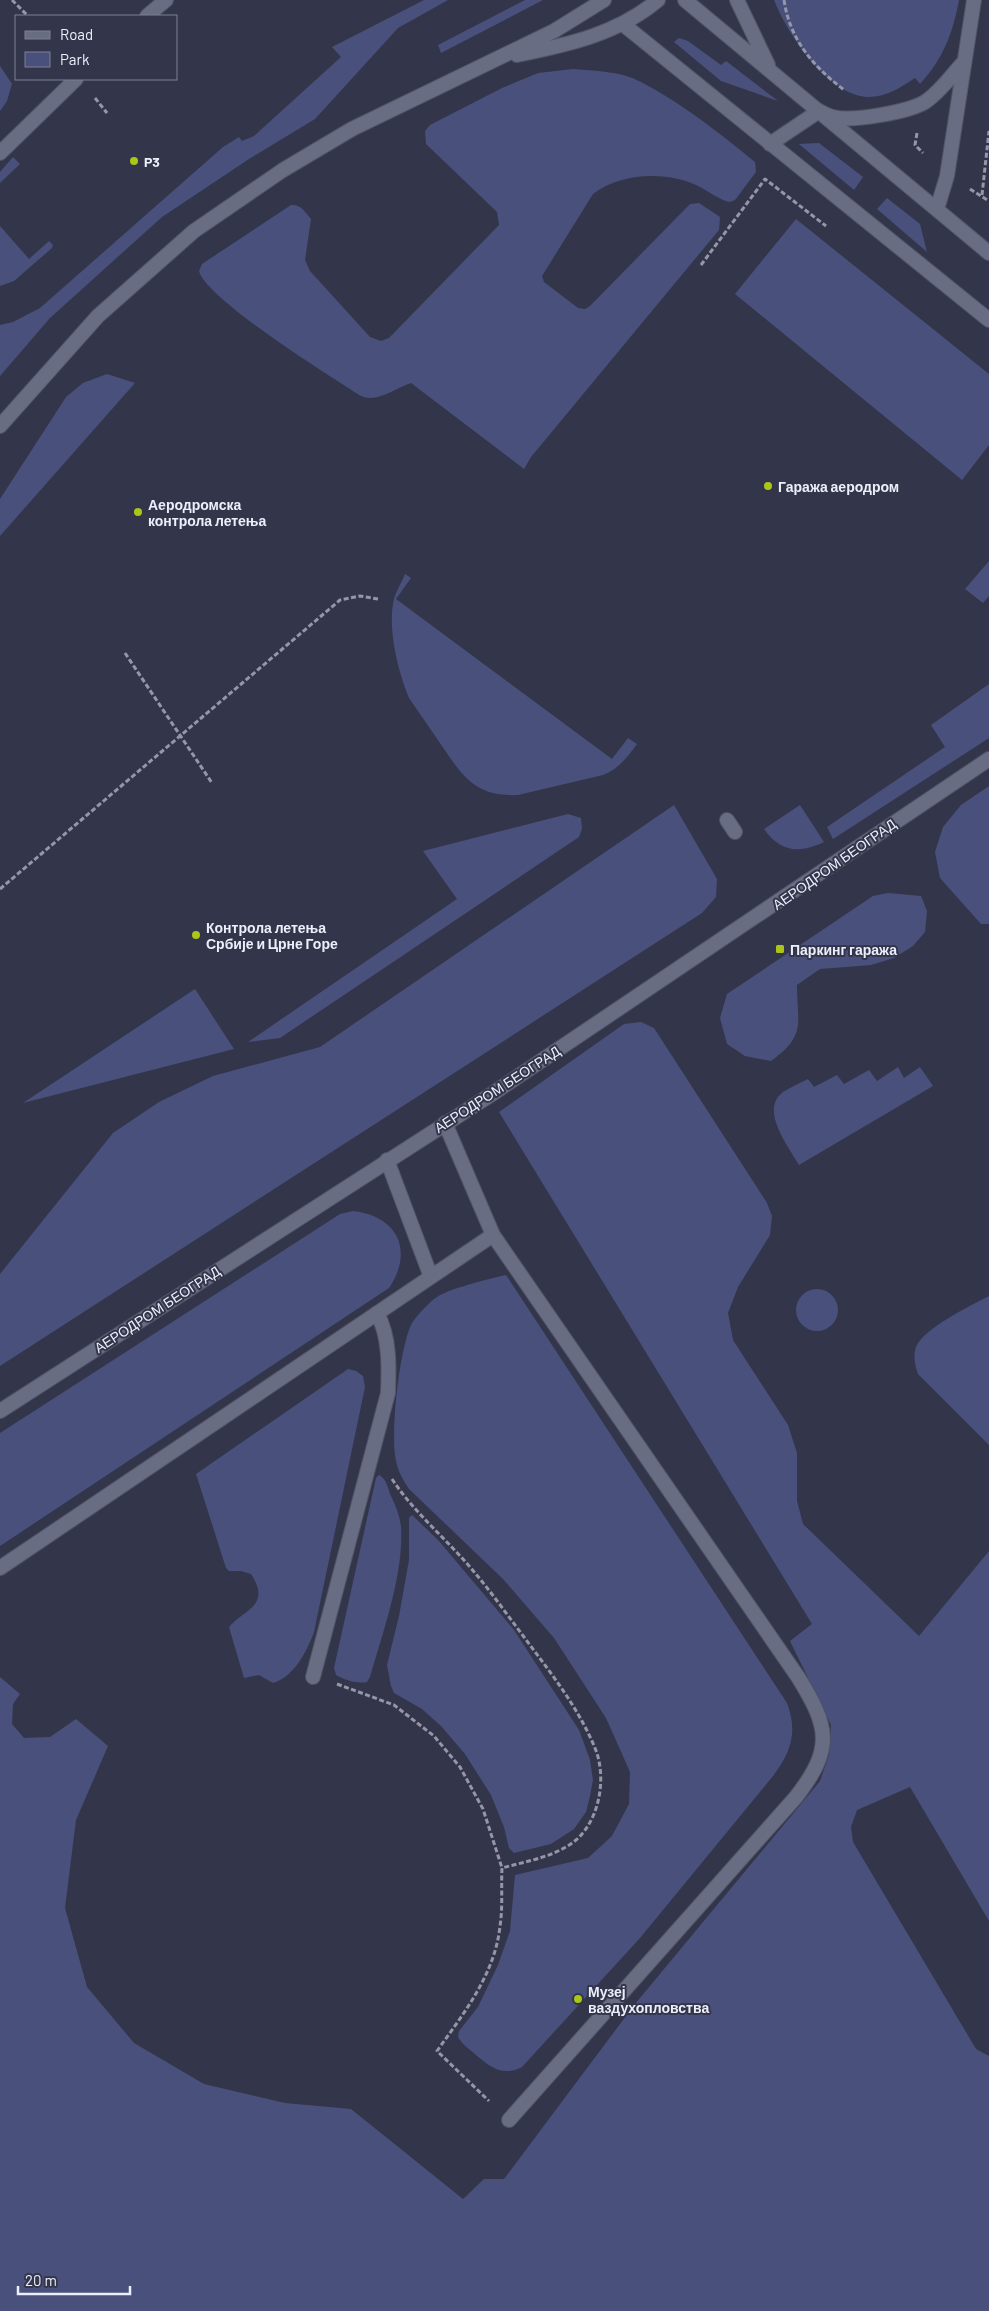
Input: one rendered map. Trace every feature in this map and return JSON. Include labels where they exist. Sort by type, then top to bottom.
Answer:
[{"type":"street","points":[[149,15],[166,0]]},
{"type":"street","points":[[0,426],[98,316],[194,231],[283,170],[352,129],[554,31],[604,0]]},
{"type":"street","points":[[497,59],[564,46],[624,25],[658,0]]},
{"type":"street","points":[[685,0],[989,253]]},
{"type":"street","points":[[737,0],[770,70]]},
{"type":"street","points":[[937,209],[947,176],[974,0]]},
{"type":"street","points":[[624,25],[989,320]]},
{"type":"street","points":[[819,111],[834,118],[882,115],[912,108],[926,101],[939,90],[963,63]]},
{"type":"street","points":[[0,153],[75,80]]},
{"type":"street","points":[[770,144],[819,111]]},
{"type":"street","name":"АЕРОДРОМ БЕОГРАД","points":[[0,1411],[645,992],[989,759]]},
{"type":"street","points":[[726,820],[735,832]]},
{"type":"street","points":[[445,1123],[493,1235],[798,1677],[814,1702],[822,1727],[824,1741],[822,1756],[811,1777],[796,1797],[510,2120]]},
{"type":"street","points":[[387,1160],[431,1277]]},
{"type":"street","points":[[0,1568],[493,1235]]},
{"type":"street","points":[[313,1677],[388,1393],[389,1367],[384,1326],[376,1313]]},
{"type":"path","points":[[12,0],[27,15]]},
{"type":"path","points":[[784,0],[788,20],[803,52],[830,79],[850,92]]},
{"type":"path","points":[[912,108],[918,131],[915,145]]},
{"type":"path","points":[[989,131],[982,195],[989,201]]},
{"type":"path","points":[[701,265],[765,179]]},
{"type":"path","points":[[0,889],[340,600],[360,596],[378,599]]},
{"type":"path","points":[[125,653],[212,783]]},
{"type":"path","points":[[373,1449],[403,1495],[475,1573],[564,1690],[596,1750],[601,1778],[599,1799],[590,1820],[577,1839],[558,1852],[502,1868]]},
{"type":"path","points":[[313,1677],[357,1690],[394,1705],[434,1736],[460,1767],[483,1809],[502,1868],[500,1926],[491,1965],[471,2004],[437,2051],[510,2120]]},
{"type":"green space","points":[[424,0],[448,0],[398,28],[315,119],[249,159],[162,217],[50,318],[0,376],[0,325],[13,322],[40,308],[223,147],[239,137],[242,141],[254,136],[341,57],[332,47]]},
{"type":"green space","points":[[525,0],[543,0],[441,53],[438,45]]},
{"type":"green space","points":[[774,0],[959,0],[954,24],[946,45],[935,65],[920,84],[915,78],[888,93],[869,97],[854,94],[839,86],[811,61],[789,30]]},
{"type":"green space","points":[[679,38],[688,41],[721,65],[726,61],[778,101],[721,81],[674,42]]},
{"type":"green space","points":[[0,66],[12,84],[7,101],[0,111]]},
{"type":"green space","points":[[573,69],[608,72],[633,78],[656,90],[700,119],[755,162],[756,172],[735,200],[730,202],[696,185],[657,176],[629,178],[604,187],[593,194],[542,276],[544,282],[578,308],[585,309],[590,306],[690,204],[699,203],[720,217],[719,230],[531,457],[524,469],[411,383],[379,397],[367,398],[361,396],[245,318],[207,284],[199,271],[202,264],[291,205],[298,206],[311,219],[305,260],[310,271],[370,337],[381,341],[389,338],[499,225],[497,212],[426,144],[425,131],[430,125],[502,88],[538,73]]},
{"type":"green space","points":[[819,143],[863,177],[854,190],[799,144]]},
{"type":"green space","points":[[13,157],[20,164],[0,183],[0,172]]},
{"type":"green space","points":[[887,198],[920,224],[927,252],[877,209]]},
{"type":"green space","points":[[796,219],[989,374],[989,445],[962,480],[735,294]]},
{"type":"green space","points":[[0,226],[29,259],[49,241],[53,245],[52,248],[14,281],[0,286]]},
{"type":"green space","points":[[107,374],[135,383],[0,536],[0,499],[66,397],[83,383]]},
{"type":"green space","points":[[989,561],[989,596],[983,603],[965,589]]},
{"type":"green space","points":[[405,574],[411,578],[396,599],[612,759],[628,738],[637,744],[630,754],[618,766],[603,775],[518,795],[491,793],[472,783],[457,767],[409,698],[401,675],[393,636],[392,610],[395,596]]},
{"type":"green space","points":[[989,684],[989,738],[833,839],[827,827],[945,747],[931,725]]},
{"type":"green space","points":[[989,786],[989,924],[981,924],[940,878],[935,852],[943,827],[961,805]]},
{"type":"green space","points":[[674,805],[717,879],[716,897],[702,913],[0,1366],[0,1274],[113,1133],[159,1102],[213,1076],[320,1047]]},
{"type":"green space","points":[[800,805],[824,842],[806,848],[791,849],[770,837],[764,829]]},
{"type":"green space","points":[[568,814],[581,818],[582,829],[579,837],[280,1038],[248,1042],[457,899],[423,851]]},
{"type":"green space","points":[[888,893],[921,896],[927,911],[925,932],[913,946],[894,958],[871,965],[820,969],[797,985],[798,1028],[790,1044],[771,1061],[745,1056],[727,1044],[720,1018],[727,994],[873,896]]},
{"type":"green space","points":[[195,989],[234,1049],[23,1103]]},
{"type":"green space","points":[[641,1022],[654,1028],[767,1203],[772,1216],[770,1235],[738,1287],[728,1313],[733,1340],[788,1425],[797,1453],[797,1501],[803,1524],[919,1636],[989,1551],[989,1921],[910,1787],[857,1810],[851,1827],[853,1842],[976,2049],[989,2056],[989,2311],[0,2311],[0,1677],[20,1694],[13,1704],[12,1724],[24,1738],[50,1737],[76,1719],[108,1746],[76,1820],[65,1908],[87,1987],[134,2043],[204,2084],[285,2103],[351,2109],[463,2199],[484,2179],[504,2179],[635,2004],[820,1781],[829,1755],[831,1725],[790,1641],[812,1624],[499,1112],[624,1024]]},
{"type":"green space","points":[[898,1067],[904,1078],[920,1067],[933,1086],[799,1165],[783,1139],[775,1118],[774,1108],[776,1100],[783,1092],[808,1079],[814,1087],[837,1075],[844,1084],[869,1070],[877,1081]]},
{"type":"green space","points":[[353,1211],[368,1214],[381,1220],[391,1228],[397,1238],[400,1249],[400,1261],[389,1288],[0,1546],[0,1433],[340,1214]]},
{"type":"green space","points":[[506,1275],[787,1703],[792,1723],[792,1733],[788,1750],[773,1776],[640,1938],[522,2067],[515,2070],[502,2071],[486,2063],[458,2037],[459,2031],[478,2007],[498,1965],[510,1931],[515,1875],[588,1858],[612,1836],[629,1804],[630,1772],[606,1718],[554,1638],[503,1579],[409,1489],[397,1465],[394,1432],[399,1372],[407,1337],[415,1318],[440,1295]]},
{"type":"green space","points":[[817,1289],[832,1295],[838,1310],[832,1325],[817,1331],[802,1325],[796,1310],[802,1295]]},
{"type":"green space","points":[[989,1296],[989,1445],[918,1374],[915,1364],[915,1350],[928,1332],[948,1318]]},
{"type":"green space","points":[[348,1369],[356,1371],[363,1376],[365,1387],[314,1632],[299,1662],[281,1680],[273,1683],[259,1675],[244,1678],[229,1627],[253,1606],[259,1593],[251,1574],[241,1571],[229,1571],[226,1568],[196,1474]]},
{"type":"green space","points":[[379,1475],[386,1483],[400,1519],[401,1545],[399,1564],[392,1602],[370,1677],[367,1682],[355,1682],[336,1675],[334,1668],[376,1478]]},
{"type":"green space","points":[[412,1515],[439,1541],[514,1630],[579,1730],[590,1760],[593,1780],[590,1796],[586,1812],[574,1829],[551,1844],[514,1853],[509,1848],[504,1827],[491,1795],[465,1754],[441,1726],[422,1709],[394,1693],[391,1686],[387,1665],[399,1616],[409,1560],[409,1518]]},
{"type":"place","name":"P3","points":[[134,161]]},
{"type":"place","name":"Гаража аеродром","points":[[768,486]]},
{"type":"place","name":"Аеродромска контрола летења","points":[[138,512]]},
{"type":"place","name":"Контрола летења Србије и Црне Горе","points":[[196,935]]},
{"type":"place","name":"Паркинг гаража","points":[[780,949]]},
{"type":"place","name":"Музеј ваздухопловства","points":[[578,1999]]}]
